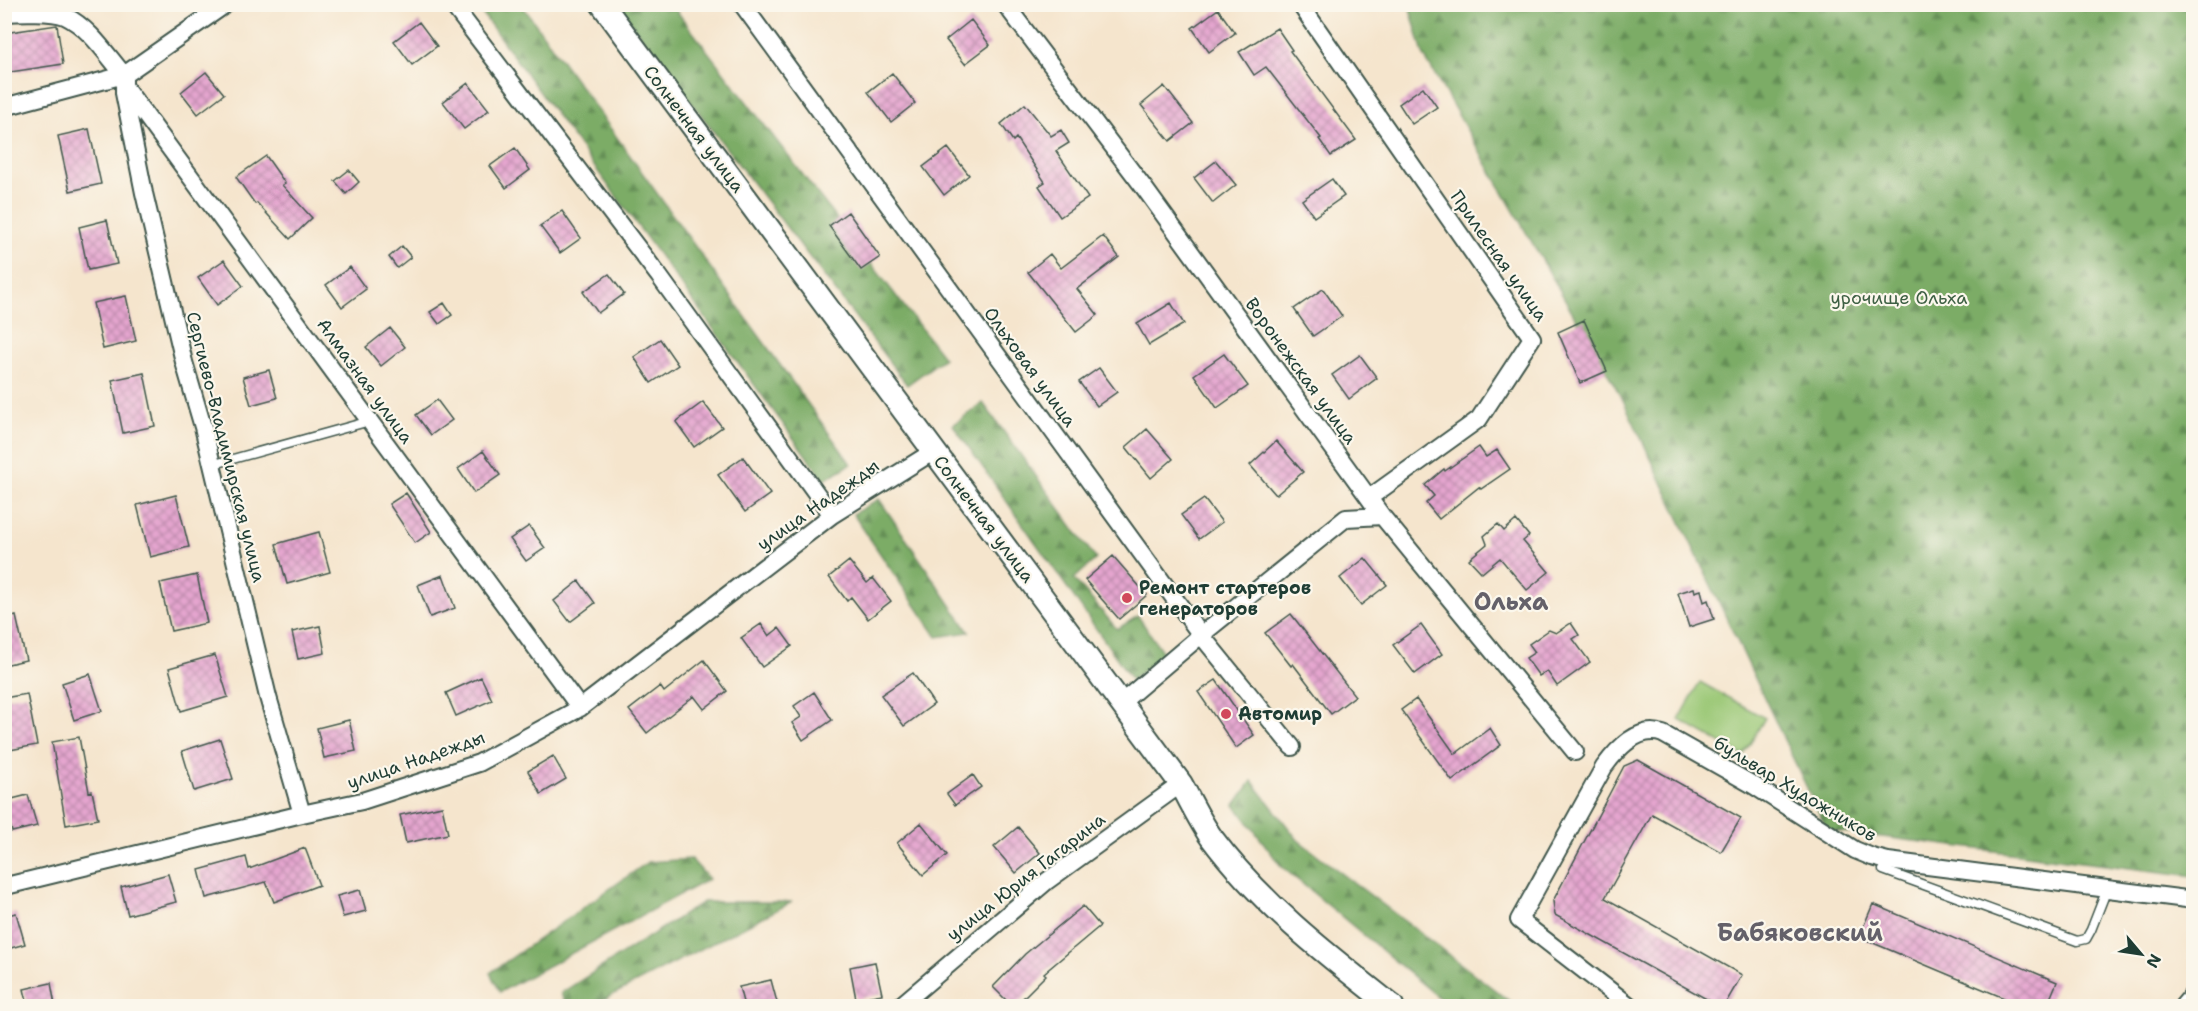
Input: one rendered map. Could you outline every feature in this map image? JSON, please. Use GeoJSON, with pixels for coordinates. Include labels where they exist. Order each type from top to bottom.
{"type":"FeatureCollection","features":[{"type":"Feature","properties":{"kind":"street"},"geometry":{"type":"LineString","coordinates":[[4,106],[124,81],[226,4]]}},
{"type":"Feature","properties":{"kind":"street"},"geometry":{"type":"LineString","coordinates":[[452,4],[659,276],[832,515]]}},
{"type":"Feature","properties":{"kind":"street","name":"Солнечная улица"},"geometry":{"type":"LineString","coordinates":[[602,4],[1182,784],[1210,834],[1248,883],[1300,931],[1392,1006]]}},
{"type":"Feature","properties":{"kind":"street","name":"Ольховая улица"},"geometry":{"type":"LineString","coordinates":[[742,4],[1201,635],[1292,747]]}},
{"type":"Feature","properties":{"kind":"street","name":"Воронежская улица"},"geometry":{"type":"LineString","coordinates":[[1005,4],[1145,189],[1382,516],[1575,752]]}},
{"type":"Feature","properties":{"kind":"street","name":"Прилесная улица"},"geometry":{"type":"LineString","coordinates":[[1300,4],[1532,338],[1479,419],[1369,498]]}},
{"type":"Feature","properties":{"kind":"street","name":"Алмазная улица"},"geometry":{"type":"LineString","coordinates":[[4,13],[63,15],[89,32],[370,422],[580,708]]}},
{"type":"Feature","properties":{"kind":"street","name":"Сергиево-Владимирская улица"},"geometry":{"type":"LineString","coordinates":[[124,81],[124,93],[144,193],[210,465],[268,697],[302,814]]}},
{"type":"Feature","properties":{"kind":"street","name":"улица Надежды"},"geometry":{"type":"LineString","coordinates":[[4,884],[10,885],[362,801],[479,763],[580,708],[832,515],[934,451]]}},
{"type":"Feature","properties":{"kind":"street"},"geometry":{"type":"LineString","coordinates":[[1121,703],[1346,518],[1382,516]]}},
{"type":"Feature","properties":{"kind":"street","name":"бульвар Художников"},"geometry":{"type":"LineString","coordinates":[[1630,1006],[1519,920],[1613,754],[1645,732],[1654,731],[1753,785],[1856,850],[1872,857],[1888,861],[2193,900]]}},
{"type":"Feature","properties":{"kind":"street","name":"улица Юрия Гагарина"},"geometry":{"type":"LineString","coordinates":[[900,1006],[1047,881],[1182,784]]}},
{"type":"Feature","properties":{"kind":"street"},"geometry":{"type":"LineString","coordinates":[[2183,1006],[2193,993]]}},
{"type":"Feature","properties":{"kind":"lane"},"geometry":{"type":"LineString","coordinates":[[210,465],[370,422]]}},
{"type":"Feature","properties":{"kind":"lane"},"geometry":{"type":"LineString","coordinates":[[1883,870],[2077,941],[2086,939],[2107,889]]}},
{"type":"Feature","properties":{"kind":"green space"},"geometry":{"type":"Polygon","coordinates":[[[476,5],[522,5],[851,464],[824,480],[476,5]]]}},
{"type":"Feature","properties":{"kind":"green space"},"geometry":{"type":"Polygon","coordinates":[[[617,5],[672,5],[944,358],[907,385],[617,5]]]}},
{"type":"Feature","properties":{"kind":"green space","name":"урочище Ольха"},"geometry":{"type":"Polygon","coordinates":[[[1409,5],[2193,5],[2193,876],[1827,830],[1622,398],[1423,54],[1409,5]]]}},
{"type":"Feature","properties":{"kind":"green space"},"geometry":{"type":"Polygon","coordinates":[[[983,403],[1096,559],[1074,579],[1117,629],[1138,616],[1164,654],[1132,680],[953,425],[983,403]]]}},
{"type":"Feature","properties":{"kind":"green space"},"geometry":{"type":"Polygon","coordinates":[[[879,499],[969,632],[937,637],[853,514],[879,499]]]}},
{"type":"Feature","properties":{"kind":"green space"},"geometry":{"type":"Polygon","coordinates":[[[1700,682],[1765,718],[1743,756],[1679,720],[1700,682]]]}},
{"type":"Feature","properties":{"kind":"green space"},"geometry":{"type":"Polygon","coordinates":[[[1252,781],[1298,840],[1516,1006],[1449,1006],[1281,866],[1235,805],[1252,781]]]}},
{"type":"Feature","properties":{"kind":"green space"},"geometry":{"type":"Polygon","coordinates":[[[691,859],[709,879],[500,992],[490,973],[648,862],[691,859]]]}},
{"type":"Feature","properties":{"kind":"green space"},"geometry":{"type":"Polygon","coordinates":[[[703,902],[792,902],[591,1006],[566,1006],[561,993],[703,902]]]}},
{"type":"Feature","properties":{"kind":"building"},"geometry":{"type":"Polygon","coordinates":[[[1218,9],[1235,33],[1209,52],[1192,28],[1218,9]]]}},
{"type":"Feature","properties":{"kind":"building"},"geometry":{"type":"Polygon","coordinates":[[[971,20],[990,45],[965,64],[946,40],[971,20]]]}},
{"type":"Feature","properties":{"kind":"building"},"geometry":{"type":"Polygon","coordinates":[[[419,22],[437,46],[412,65],[394,41],[419,22]]]}},
{"type":"Feature","properties":{"kind":"building"},"geometry":{"type":"Polygon","coordinates":[[[57,25],[63,64],[4,73],[4,33],[57,25]]]}},
{"type":"Feature","properties":{"kind":"building"},"geometry":{"type":"Polygon","coordinates":[[[1277,28],[1292,50],[1290,51],[1356,140],[1331,156],[1319,139],[1321,138],[1266,67],[1254,75],[1239,52],[1277,28]]]}},
{"type":"Feature","properties":{"kind":"building"},"geometry":{"type":"Polygon","coordinates":[[[206,72],[224,94],[198,114],[181,92],[206,72]]]}},
{"type":"Feature","properties":{"kind":"building"},"geometry":{"type":"Polygon","coordinates":[[[892,73],[915,103],[891,122],[868,92],[892,73]]]}},
{"type":"Feature","properties":{"kind":"building"},"geometry":{"type":"Polygon","coordinates":[[[468,83],[489,110],[464,129],[443,102],[468,83]]]}},
{"type":"Feature","properties":{"kind":"building"},"geometry":{"type":"Polygon","coordinates":[[[1164,86],[1193,123],[1170,141],[1141,105],[1164,86]]]}},
{"type":"Feature","properties":{"kind":"building"},"geometry":{"type":"Polygon","coordinates":[[[1423,87],[1437,107],[1412,124],[1399,104],[1423,87]]]}},
{"type":"Feature","properties":{"kind":"building"},"geometry":{"type":"Polygon","coordinates":[[[1025,104],[1051,136],[1061,130],[1069,143],[1056,151],[1088,198],[1060,217],[1039,186],[1045,182],[1016,138],[1013,141],[1001,124],[1025,104]]]}},
{"type":"Feature","properties":{"kind":"building"},"geometry":{"type":"Polygon","coordinates":[[[89,129],[101,184],[70,191],[58,136],[89,129]]]}},
{"type":"Feature","properties":{"kind":"building"},"geometry":{"type":"Polygon","coordinates":[[[515,148],[530,170],[506,188],[490,166],[515,148]]]}},
{"type":"Feature","properties":{"kind":"building"},"geometry":{"type":"Polygon","coordinates":[[[948,148],[969,175],[944,195],[923,167],[948,148]]]}},
{"type":"Feature","properties":{"kind":"building"},"geometry":{"type":"Polygon","coordinates":[[[266,156],[285,183],[282,185],[312,218],[290,239],[257,203],[255,204],[236,177],[266,156]]]}},
{"type":"Feature","properties":{"kind":"building"},"geometry":{"type":"Polygon","coordinates":[[[1216,161],[1236,185],[1213,203],[1194,178],[1216,161]]]}},
{"type":"Feature","properties":{"kind":"building"},"geometry":{"type":"Polygon","coordinates":[[[349,170],[359,182],[346,194],[335,181],[349,170]]]}},
{"type":"Feature","properties":{"kind":"building"},"geometry":{"type":"Polygon","coordinates":[[[1332,179],[1344,196],[1314,217],[1302,200],[1332,179]]]}},
{"type":"Feature","properties":{"kind":"building"},"geometry":{"type":"Polygon","coordinates":[[[562,211],[581,238],[560,253],[540,226],[562,211]]]}},
{"type":"Feature","properties":{"kind":"building"},"geometry":{"type":"Polygon","coordinates":[[[848,212],[880,257],[861,270],[829,226],[848,212]]]}},
{"type":"Feature","properties":{"kind":"building"},"geometry":{"type":"Polygon","coordinates":[[[107,220],[117,264],[88,270],[79,227],[107,220]]]}},
{"type":"Feature","properties":{"kind":"building"},"geometry":{"type":"Polygon","coordinates":[[[1103,236],[1119,257],[1077,289],[1098,315],[1076,332],[1028,272],[1050,254],[1061,268],[1103,236]]]}},
{"type":"Feature","properties":{"kind":"building"},"geometry":{"type":"Polygon","coordinates":[[[402,246],[411,257],[397,268],[389,257],[402,246]]]}},
{"type":"Feature","properties":{"kind":"building"},"geometry":{"type":"Polygon","coordinates":[[[224,260],[243,286],[217,305],[198,278],[224,260]]]}},
{"type":"Feature","properties":{"kind":"building"},"geometry":{"type":"Polygon","coordinates":[[[350,267],[366,289],[342,307],[326,285],[350,267]]]}},
{"type":"Feature","properties":{"kind":"building"},"geometry":{"type":"Polygon","coordinates":[[[609,274],[624,294],[598,313],[583,292],[609,274]]]}},
{"type":"Feature","properties":{"kind":"building"},"geometry":{"type":"Polygon","coordinates":[[[1323,289],[1342,316],[1313,336],[1294,309],[1323,289]]]}},
{"type":"Feature","properties":{"kind":"building"},"geometry":{"type":"Polygon","coordinates":[[[126,296],[136,341],[103,349],[93,303],[126,296]]]}},
{"type":"Feature","properties":{"kind":"building"},"geometry":{"type":"Polygon","coordinates":[[[444,303],[452,315],[439,324],[430,312],[444,303]]]}},
{"type":"Feature","properties":{"kind":"building"},"geometry":{"type":"Polygon","coordinates":[[[1171,303],[1184,324],[1149,345],[1137,324],[1171,303]]]}},
{"type":"Feature","properties":{"kind":"building"},"geometry":{"type":"Polygon","coordinates":[[[1584,320],[1607,371],[1580,383],[1558,332],[1584,320]]]}},
{"type":"Feature","properties":{"kind":"building"},"geometry":{"type":"Polygon","coordinates":[[[390,328],[405,347],[381,366],[366,347],[390,328]]]}},
{"type":"Feature","properties":{"kind":"building"},"geometry":{"type":"Polygon","coordinates":[[[660,339],[678,365],[651,383],[634,357],[660,339]]]}},
{"type":"Feature","properties":{"kind":"building"},"geometry":{"type":"Polygon","coordinates":[[[1224,354],[1248,386],[1217,408],[1194,375],[1224,354]]]}},
{"type":"Feature","properties":{"kind":"building"},"geometry":{"type":"Polygon","coordinates":[[[1360,355],[1377,378],[1349,399],[1332,375],[1360,355]]]}},
{"type":"Feature","properties":{"kind":"building"},"geometry":{"type":"Polygon","coordinates":[[[1099,368],[1117,392],[1097,406],[1079,382],[1099,368]]]}},
{"type":"Feature","properties":{"kind":"building"},"geometry":{"type":"Polygon","coordinates":[[[269,370],[277,398],[251,405],[243,377],[269,370]]]}},
{"type":"Feature","properties":{"kind":"building"},"geometry":{"type":"Polygon","coordinates":[[[144,373],[155,426],[123,433],[112,380],[144,373]]]}},
{"type":"Feature","properties":{"kind":"building"},"geometry":{"type":"Polygon","coordinates":[[[437,400],[452,420],[431,435],[416,415],[437,400]]]}},
{"type":"Feature","properties":{"kind":"building"},"geometry":{"type":"Polygon","coordinates":[[[703,402],[722,427],[694,447],[676,422],[703,402]]]}},
{"type":"Feature","properties":{"kind":"building"},"geometry":{"type":"Polygon","coordinates":[[[1147,429],[1173,459],[1151,478],[1126,447],[1147,429]]]}},
{"type":"Feature","properties":{"kind":"building"},"geometry":{"type":"Polygon","coordinates":[[[1276,441],[1303,472],[1276,495],[1250,465],[1276,441]]]}},
{"type":"Feature","properties":{"kind":"building"},"geometry":{"type":"Polygon","coordinates":[[[1479,447],[1486,457],[1497,450],[1510,469],[1481,489],[1479,487],[1439,519],[1426,503],[1434,496],[1425,485],[1444,469],[1445,471],[1479,447]]]}},
{"type":"Feature","properties":{"kind":"building"},"geometry":{"type":"Polygon","coordinates":[[[483,451],[500,475],[474,493],[458,469],[483,451]]]}},
{"type":"Feature","properties":{"kind":"building"},"geometry":{"type":"Polygon","coordinates":[[[743,457],[770,494],[745,512],[718,475],[743,457]]]}},
{"type":"Feature","properties":{"kind":"building"},"geometry":{"type":"Polygon","coordinates":[[[406,493],[431,532],[415,543],[389,504],[406,493]]]}},
{"type":"Feature","properties":{"kind":"building"},"geometry":{"type":"Polygon","coordinates":[[[176,495],[189,547],[150,557],[137,505],[176,495]]]}},
{"type":"Feature","properties":{"kind":"building"},"geometry":{"type":"Polygon","coordinates":[[[1204,499],[1222,522],[1199,539],[1181,515],[1204,499]]]}},
{"type":"Feature","properties":{"kind":"building"},"geometry":{"type":"Polygon","coordinates":[[[1516,520],[1529,536],[1523,541],[1549,572],[1527,590],[1500,558],[1482,573],[1469,559],[1487,544],[1484,536],[1498,524],[1504,531],[1516,520]]]}},
{"type":"Feature","properties":{"kind":"building"},"geometry":{"type":"Polygon","coordinates":[[[529,526],[545,548],[526,561],[510,539],[529,526]]]}},
{"type":"Feature","properties":{"kind":"building"},"geometry":{"type":"Polygon","coordinates":[[[319,532],[330,572],[287,584],[276,544],[319,532]]]}},
{"type":"Feature","properties":{"kind":"building"},"geometry":{"type":"Polygon","coordinates":[[[1113,556],[1147,595],[1119,619],[1085,580],[1113,556]]]}},
{"type":"Feature","properties":{"kind":"building"},"geometry":{"type":"Polygon","coordinates":[[[1365,558],[1387,585],[1361,605],[1340,578],[1365,558]]]}},
{"type":"Feature","properties":{"kind":"building"},"geometry":{"type":"Polygon","coordinates":[[[849,561],[867,583],[873,578],[891,601],[868,619],[851,597],[847,601],[829,577],[849,561]]]}},
{"type":"Feature","properties":{"kind":"building"},"geometry":{"type":"Polygon","coordinates":[[[197,575],[207,623],[171,631],[160,583],[197,575]]]}},
{"type":"Feature","properties":{"kind":"building"},"geometry":{"type":"Polygon","coordinates":[[[443,575],[455,608],[430,617],[418,585],[443,575]]]}},
{"type":"Feature","properties":{"kind":"building"},"geometry":{"type":"Polygon","coordinates":[[[579,581],[595,603],[570,622],[554,601],[579,581]]]}},
{"type":"Feature","properties":{"kind":"building"},"geometry":{"type":"Polygon","coordinates":[[[1694,588],[1695,592],[1701,590],[1704,602],[1708,600],[1714,619],[1689,627],[1678,593],[1694,588]]]}},
{"type":"Feature","properties":{"kind":"building"},"geometry":{"type":"Polygon","coordinates":[[[1291,614],[1355,696],[1331,714],[1293,664],[1291,666],[1265,633],[1291,614]]]}},
{"type":"Feature","properties":{"kind":"building"},"geometry":{"type":"Polygon","coordinates":[[[16,616],[26,660],[4,665],[4,619],[16,616]]]}},
{"type":"Feature","properties":{"kind":"building"},"geometry":{"type":"Polygon","coordinates":[[[1571,623],[1579,635],[1573,639],[1590,662],[1557,686],[1547,671],[1539,676],[1526,658],[1535,652],[1529,644],[1549,630],[1556,633],[1571,623]]]}},
{"type":"Feature","properties":{"kind":"building"},"geometry":{"type":"Polygon","coordinates":[[[761,624],[769,636],[779,628],[792,646],[762,667],[741,638],[761,624]]]}},
{"type":"Feature","properties":{"kind":"building"},"geometry":{"type":"Polygon","coordinates":[[[1421,625],[1442,654],[1415,674],[1393,645],[1421,625]]]}},
{"type":"Feature","properties":{"kind":"building"},"geometry":{"type":"Polygon","coordinates":[[[320,626],[325,653],[298,659],[292,632],[320,626]]]}},
{"type":"Feature","properties":{"kind":"building"},"geometry":{"type":"Polygon","coordinates":[[[215,655],[228,697],[181,711],[169,668],[215,655]]]}},
{"type":"Feature","properties":{"kind":"building"},"geometry":{"type":"Polygon","coordinates":[[[704,660],[727,691],[704,709],[694,696],[647,733],[629,710],[660,686],[664,692],[704,660]]]}},
{"type":"Feature","properties":{"kind":"building"},"geometry":{"type":"Polygon","coordinates":[[[913,673],[934,704],[904,726],[881,695],[913,673]]]}},
{"type":"Feature","properties":{"kind":"building"},"geometry":{"type":"Polygon","coordinates":[[[90,674],[102,711],[74,720],[62,683],[90,674]]]}},
{"type":"Feature","properties":{"kind":"building"},"geometry":{"type":"Polygon","coordinates":[[[481,677],[492,700],[456,716],[446,693],[481,677]]]}},
{"type":"Feature","properties":{"kind":"building","name":"Автомир"},"geometry":{"type":"Polygon","coordinates":[[[1216,680],[1254,735],[1236,748],[1198,692],[1216,680]]]}},
{"type":"Feature","properties":{"kind":"building"},"geometry":{"type":"Polygon","coordinates":[[[814,692],[832,720],[803,740],[792,723],[801,717],[794,706],[814,692]]]}},
{"type":"Feature","properties":{"kind":"building"},"geometry":{"type":"Polygon","coordinates":[[[27,694],[37,745],[4,751],[4,698],[27,694]]]}},
{"type":"Feature","properties":{"kind":"building"},"geometry":{"type":"Polygon","coordinates":[[[1416,699],[1455,754],[1490,728],[1501,745],[1452,781],[1401,710],[1416,699]]]}},
{"type":"Feature","properties":{"kind":"building"},"geometry":{"type":"Polygon","coordinates":[[[349,720],[356,751],[324,758],[317,728],[349,720]]]}},
{"type":"Feature","properties":{"kind":"building"},"geometry":{"type":"Polygon","coordinates":[[[79,737],[89,792],[92,791],[98,819],[66,825],[52,742],[79,737]]]}},
{"type":"Feature","properties":{"kind":"building"},"geometry":{"type":"Polygon","coordinates":[[[220,739],[233,779],[194,791],[182,751],[220,739]]]}},
{"type":"Feature","properties":{"kind":"building"},"geometry":{"type":"Polygon","coordinates":[[[553,756],[566,779],[541,794],[528,771],[553,756]]]}},
{"type":"Feature","properties":{"kind":"building"},"geometry":{"type":"Polygon","coordinates":[[[1638,760],[1741,818],[1721,852],[1652,814],[1605,898],[1742,975],[1724,1006],[1719,1006],[1555,915],[1553,901],[1624,766],[1638,760]]]}},
{"type":"Feature","properties":{"kind":"building"},"geometry":{"type":"Polygon","coordinates":[[[973,775],[981,787],[955,805],[947,794],[973,775]]]}},
{"type":"Feature","properties":{"kind":"building"},"geometry":{"type":"Polygon","coordinates":[[[28,795],[37,826],[12,832],[4,801],[28,795]]]}},
{"type":"Feature","properties":{"kind":"building"},"geometry":{"type":"Polygon","coordinates":[[[442,806],[448,834],[406,843],[400,815],[442,806]]]}},
{"type":"Feature","properties":{"kind":"building"},"geometry":{"type":"Polygon","coordinates":[[[921,823],[947,855],[923,875],[897,843],[921,823]]]}},
{"type":"Feature","properties":{"kind":"building"},"geometry":{"type":"Polygon","coordinates":[[[1018,827],[1040,853],[1016,873],[994,847],[1018,827]]]}},
{"type":"Feature","properties":{"kind":"building"},"geometry":{"type":"Polygon","coordinates":[[[305,848],[319,885],[274,902],[266,882],[206,898],[199,870],[246,857],[249,869],[305,848]]]}},
{"type":"Feature","properties":{"kind":"building"},"geometry":{"type":"Polygon","coordinates":[[[168,874],[176,902],[128,915],[121,887],[168,874]]]}},
{"type":"Feature","properties":{"kind":"building"},"geometry":{"type":"Polygon","coordinates":[[[360,890],[366,911],[343,917],[337,896],[360,890]]]}},
{"type":"Feature","properties":{"kind":"building"},"geometry":{"type":"Polygon","coordinates":[[[1873,904],[2057,982],[2047,1006],[2023,1006],[1859,937],[1873,904]]]}},
{"type":"Feature","properties":{"kind":"building"},"geometry":{"type":"Polygon","coordinates":[[[1083,906],[1100,926],[1044,973],[1046,975],[1015,1006],[1012,1006],[993,987],[1025,954],[1083,906]]]}},
{"type":"Feature","properties":{"kind":"building"},"geometry":{"type":"Polygon","coordinates":[[[16,913],[25,944],[4,950],[4,916],[16,913]]]}},
{"type":"Feature","properties":{"kind":"building"},"geometry":{"type":"Polygon","coordinates":[[[875,962],[882,994],[856,999],[850,967],[875,962]]]}},
{"type":"Feature","properties":{"kind":"building"},"geometry":{"type":"Polygon","coordinates":[[[771,980],[778,1006],[744,1006],[739,987],[771,980]]]}},
{"type":"Feature","properties":{"kind":"building"},"geometry":{"type":"Polygon","coordinates":[[[51,983],[55,1005],[28,1006],[24,989],[51,983]]]}},
{"type":"Feature","properties":{"kind":"place","name":"Ремонт стартеров генераторов"},"geometry":{"type":"Point","coordinates":[1127,598]}},
{"type":"Feature","properties":{"kind":"place","name":"Автомир"},"geometry":{"type":"Point","coordinates":[1226,714]}},
{"type":"Feature","properties":{"kind":"district","name":"Ольха"},"geometry":{"type":"Point","coordinates":[1511,602]}},
{"type":"Feature","properties":{"kind":"district","name":"Бабяковский"},"geometry":{"type":"Point","coordinates":[1800,933]}}]}
